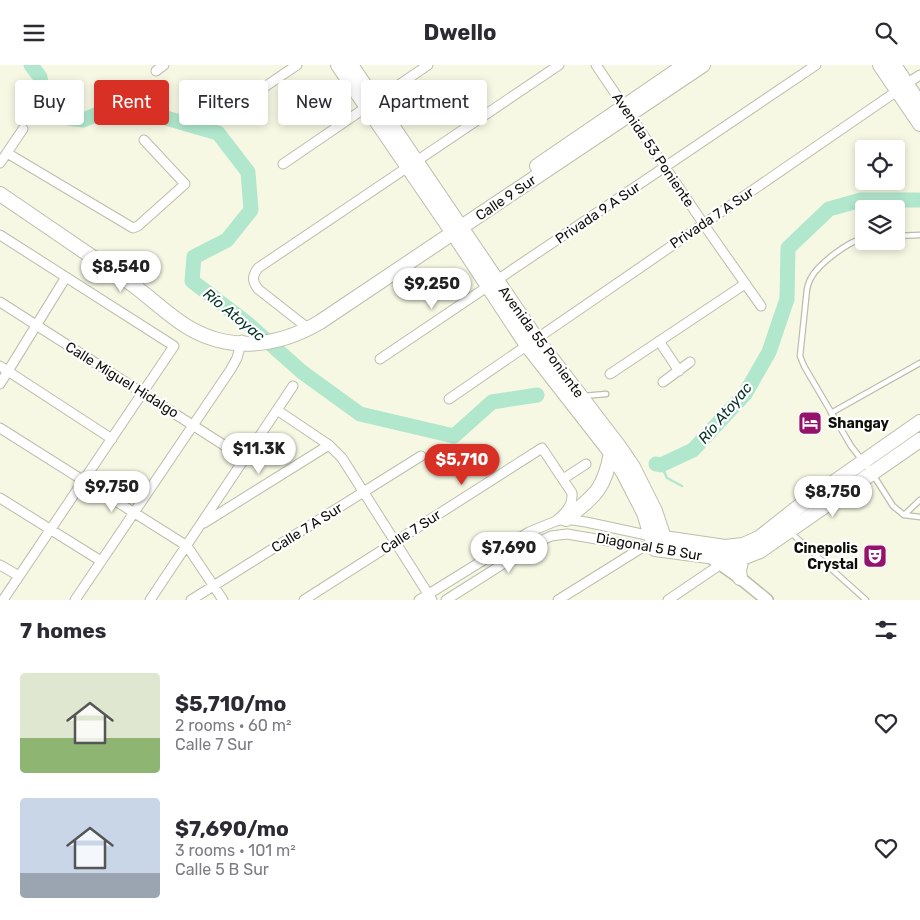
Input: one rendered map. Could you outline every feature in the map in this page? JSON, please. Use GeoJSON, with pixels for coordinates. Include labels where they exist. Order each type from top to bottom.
{"type":"FeatureCollection","features":[{"type":"Feature","properties":{"kind":"main road","name":"Avenida 55 Poniente"},"geometry":{"type":"LineString","coordinates":[[338,65],[361,91]]}},
{"type":"Feature","properties":{"kind":"main road","name":"Avenida 55 Poniente"},"geometry":{"type":"LineString","coordinates":[[351,65],[361,84]]}},
{"type":"Feature","properties":{"kind":"main road","name":"Calle 9 Sur"},"geometry":{"type":"LineString","coordinates":[[627,111],[685,65]]}},
{"type":"Feature","properties":{"kind":"main road","name":"Calle 9 Sur"},"geometry":{"type":"LineString","coordinates":[[248,341],[284,335],[307,327],[627,111],[703,65]]}},
{"type":"Feature","properties":{"kind":"main road"},"geometry":{"type":"LineString","coordinates":[[880,65],[920,104]]}},
{"type":"Feature","properties":{"kind":"main road"},"geometry":{"type":"LineString","coordinates":[[894,65],[902,87],[920,124]]}},
{"type":"Feature","properties":{"kind":"main road","name":"Avenida 55 Poniente"},"geometry":{"type":"LineString","coordinates":[[386,125],[531,341],[611,453],[634,491],[656,544]]}},
{"type":"Feature","properties":{"kind":"main road"},"geometry":{"type":"LineString","coordinates":[[0,187],[133,276],[190,320],[214,332],[248,341]]}},
{"type":"Feature","properties":{"kind":"main road"},"geometry":{"type":"LineString","coordinates":[[0,194],[129,281],[186,326],[212,339],[248,341]]}},
{"type":"Feature","properties":{"kind":"main road","name":"Avenida 55 Poniente"},"geometry":{"type":"LineString","coordinates":[[531,341],[579,396],[633,467],[655,511],[656,544]]}},
{"type":"Feature","properties":{"kind":"main road"},"geometry":{"type":"LineString","coordinates":[[726,557],[760,551],[789,531],[802,514],[864,461],[920,422]]}},
{"type":"Feature","properties":{"kind":"main road"},"geometry":{"type":"LineString","coordinates":[[726,557],[743,545],[802,514],[872,473],[920,440]]}},
{"type":"Feature","properties":{"kind":"main road"},"geometry":{"type":"LineString","coordinates":[[561,520],[592,497],[600,487],[608,470],[611,453]]}},
{"type":"Feature","properties":{"kind":"main road","name":"Diagonal 5 B Sur"},"geometry":{"type":"LineString","coordinates":[[656,544],[691,543],[726,557]]}},
{"type":"Feature","properties":{"kind":"main road","name":"Diagonal 5 B Sur"},"geometry":{"type":"LineString","coordinates":[[656,544],[726,557]]}},
{"type":"Feature","properties":{"kind":"main road"},"geometry":{"type":"LineString","coordinates":[[726,557],[739,570],[740,578]]}},
{"type":"Feature","properties":{"kind":"street"},"geometry":{"type":"LineString","coordinates":[[156,71],[164,65]]}},
{"type":"Feature","properties":{"kind":"street"},"geometry":{"type":"LineString","coordinates":[[268,85],[297,65]]}},
{"type":"Feature","properties":{"kind":"street"},"geometry":{"type":"LineString","coordinates":[[406,80],[428,65]]}},
{"type":"Feature","properties":{"kind":"street"},"geometry":{"type":"LineString","coordinates":[[307,327],[253,283],[253,275],[258,268],[559,65]]}},
{"type":"Feature","properties":{"kind":"street","name":"Avenida 53 Poniente"},"geometry":{"type":"LineString","coordinates":[[596,65],[703,224],[761,306]]}},
{"type":"Feature","properties":{"kind":"street","name":"Privada 9 A Sur"},"geometry":{"type":"LineString","coordinates":[[380,359],[816,65]]}},
{"type":"Feature","properties":{"kind":"street","name":"Privada 7 A Sur"},"geometry":{"type":"LineString","coordinates":[[449,399],[920,75]]}},
{"type":"Feature","properties":{"kind":"street"},"geometry":{"type":"LineString","coordinates":[[283,164],[361,110]]}},
{"type":"Feature","properties":{"kind":"street"},"geometry":{"type":"LineString","coordinates":[[0,163],[23,129]]}},
{"type":"Feature","properties":{"kind":"street"},"geometry":{"type":"LineString","coordinates":[[7,153],[133,229],[185,184],[144,140]]}},
{"type":"Feature","properties":{"kind":"street"},"geometry":{"type":"LineString","coordinates":[[0,235],[174,346],[144,393],[82,480],[2,600]]}},
{"type":"Feature","properties":{"kind":"street"},"geometry":{"type":"LineString","coordinates":[[0,384],[4,369],[37,325],[66,277]]}},
{"type":"Feature","properties":{"kind":"street"},"geometry":{"type":"LineString","coordinates":[[610,374],[745,284]]}},
{"type":"Feature","properties":{"kind":"street","name":"Calle Miguel Hidalgo"},"geometry":{"type":"LineString","coordinates":[[0,302],[244,458]]}},
{"type":"Feature","properties":{"kind":"street"},"geometry":{"type":"LineString","coordinates":[[75,600],[232,369],[248,341]]}},
{"type":"Feature","properties":{"kind":"street"},"geometry":{"type":"LineString","coordinates":[[659,341],[678,371]]}},
{"type":"Feature","properties":{"kind":"street"},"geometry":{"type":"LineString","coordinates":[[663,382],[690,362]]}},
{"type":"Feature","properties":{"kind":"street"},"geometry":{"type":"LineString","coordinates":[[4,369],[112,439]]}},
{"type":"Feature","properties":{"kind":"street"},"geometry":{"type":"LineString","coordinates":[[150,600],[293,386]]}},
{"type":"Feature","properties":{"kind":"street"},"geometry":{"type":"LineString","coordinates":[[277,410],[329,445],[342,458],[394,543],[430,597]]}},
{"type":"Feature","properties":{"kind":"street"},"geometry":{"type":"LineString","coordinates":[[0,428],[187,546],[223,600]]}},
{"type":"Feature","properties":{"kind":"street"},"geometry":{"type":"LineString","coordinates":[[201,525],[329,445]]}},
{"type":"Feature","properties":{"kind":"street","name":"Calle 7 Sur"},"geometry":{"type":"LineString","coordinates":[[304,600],[542,448],[563,479]]}},
{"type":"Feature","properties":{"kind":"street","name":"Calle 7 A Sur"},"geometry":{"type":"LineString","coordinates":[[191,600],[421,456]]}},
{"type":"Feature","properties":{"kind":"street"},"geometry":{"type":"LineString","coordinates":[[419,600],[430,597],[529,532],[561,520],[572,499],[572,493],[563,479],[586,464]]}},
{"type":"Feature","properties":{"kind":"street"},"geometry":{"type":"LineString","coordinates":[[0,498],[101,561]]}},
{"type":"Feature","properties":{"kind":"street","name":"Diagonal 5 B Sur"},"geometry":{"type":"LineString","coordinates":[[561,520],[656,544]]}},
{"type":"Feature","properties":{"kind":"street","name":"Diagonal 5 B Sur"},"geometry":{"type":"LineString","coordinates":[[446,600],[536,543],[551,536],[567,534],[656,544]]}},
{"type":"Feature","properties":{"kind":"street"},"geometry":{"type":"LineString","coordinates":[[558,600],[656,544]]}},
{"type":"Feature","properties":{"kind":"street"},"geometry":{"type":"LineString","coordinates":[[668,600],[726,557]]}},
{"type":"Feature","properties":{"kind":"street"},"geometry":{"type":"LineString","coordinates":[[0,565],[19,576]]}},
{"type":"Feature","properties":{"kind":"street"},"geometry":{"type":"LineString","coordinates":[[740,578],[767,600]]}},
{"type":"Feature","properties":{"kind":"lane"},"geometry":{"type":"LineString","coordinates":[[905,236],[920,235]]}},
{"type":"Feature","properties":{"kind":"lane"},"geometry":{"type":"LineString","coordinates":[[855,241],[844,247],[816,270],[810,279],[807,289],[800,357],[851,446],[864,461],[893,506],[904,515],[919,515]]}},
{"type":"Feature","properties":{"kind":"lane"},"geometry":{"type":"LineString","coordinates":[[831,413],[920,363]]}},
{"type":"Feature","properties":{"kind":"lane"},"geometry":{"type":"LineString","coordinates":[[579,396],[606,394]]}},
{"type":"Feature","properties":{"kind":"lane"},"geometry":{"type":"LineString","coordinates":[[904,515],[920,500]]}},
{"type":"Feature","properties":{"kind":"lane"},"geometry":{"type":"LineString","coordinates":[[789,531],[866,600]]}},
{"type":"Feature","properties":{"kind":"waterway","name":"Río Atoyac"},"geometry":{"type":"LineString","coordinates":[[31,65],[40,77],[48,115],[83,120],[129,102],[159,116],[218,133],[248,172],[251,210],[227,240],[194,257],[192,281],[247,323],[302,372],[360,414],[454,436],[492,402],[537,395]]}},
{"type":"Feature","properties":{"kind":"waterway","name":"Río Atoyac"},"geometry":{"type":"LineString","coordinates":[[656,464],[661,465],[693,450],[745,394],[769,352],[787,299],[788,248],[829,209],[861,200],[918,200]]}},
{"type":"Feature","properties":{"kind":"waterway"},"geometry":{"type":"LineString","coordinates":[[661,465],[667,478],[682,486]]}},
{"type":"Feature","properties":{"kind":"place","name":"Shangay"},"geometry":{"type":"Point","coordinates":[810,423]}},
{"type":"Feature","properties":{"kind":"place","name":"Cinepolis Crystal"},"geometry":{"type":"Point","coordinates":[875,556]}}]}
